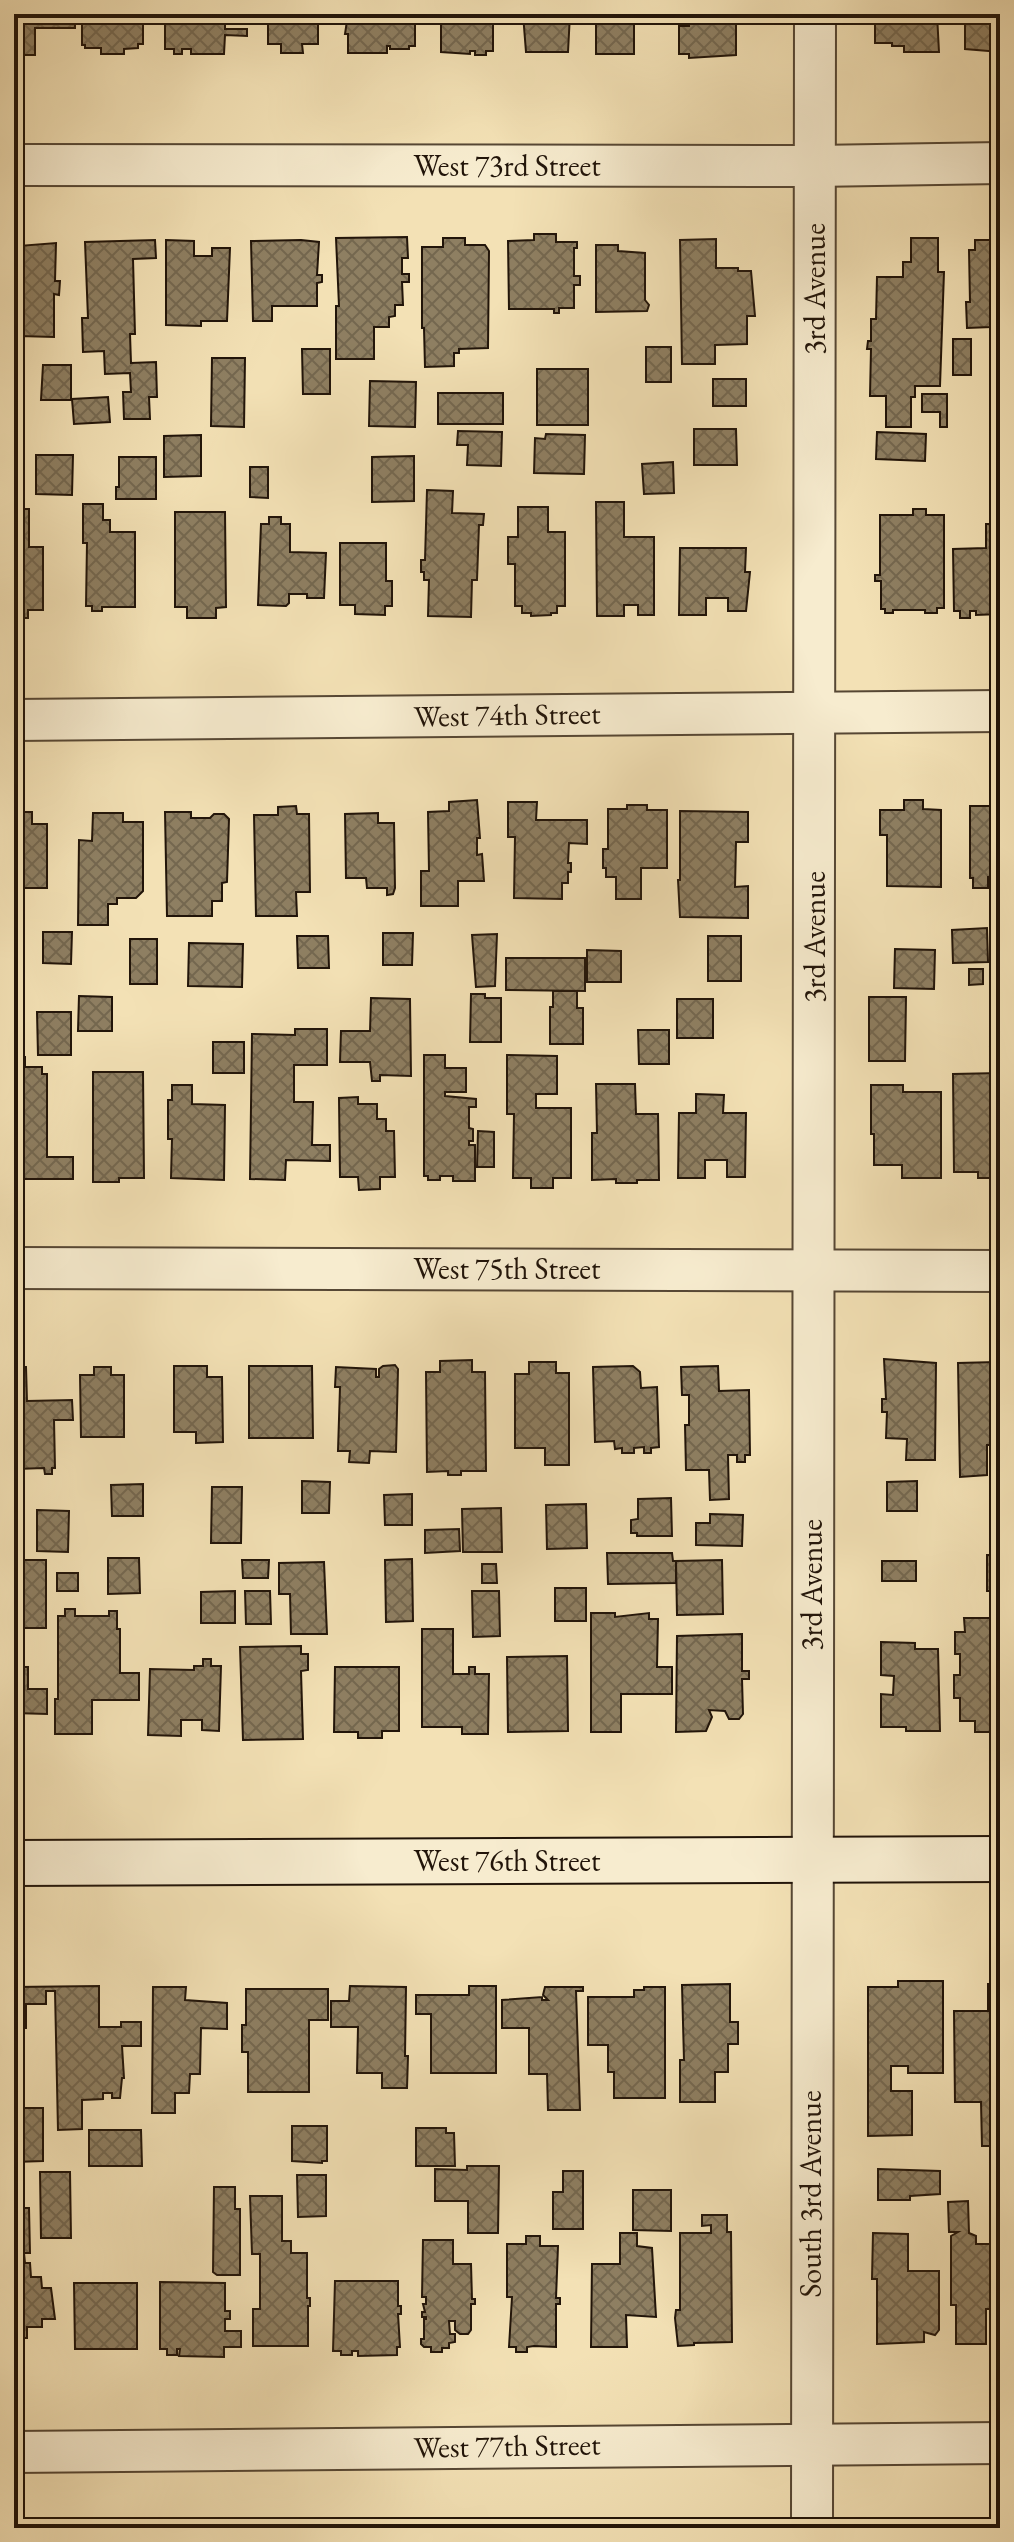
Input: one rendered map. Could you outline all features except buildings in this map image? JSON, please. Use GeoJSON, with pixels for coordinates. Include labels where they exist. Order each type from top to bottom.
{"type":"FeatureCollection","features":[{"type":"Feature","properties":{"kind":"street","name":"3rd Avenue"},"geometry":{"type":"LineString","coordinates":[[811,1860],[816,712],[815,14]]}},
{"type":"Feature","properties":{"kind":"street","name":"West 73rd Street"},"geometry":{"type":"LineString","coordinates":[[14,165],[815,166],[1000,163]]}},
{"type":"Feature","properties":{"kind":"street","name":"West 74th Street"},"geometry":{"type":"LineString","coordinates":[[14,720],[1000,711]]}},
{"type":"Feature","properties":{"kind":"street","name":"West 75th Street"},"geometry":{"type":"LineString","coordinates":[[14,1268],[1000,1271]]}},
{"type":"Feature","properties":{"kind":"street","name":"West 76th Street"},"geometry":{"type":"LineString","coordinates":[[14,1863],[1000,1859]]}},
{"type":"Feature","properties":{"kind":"street","name":"South 3rd Avenue"},"geometry":{"type":"LineString","coordinates":[[811,1860],[812,2528]]}},
{"type":"Feature","properties":{"kind":"street","name":"West 77th Street"},"geometry":{"type":"LineString","coordinates":[[14,2452],[1000,2443]]}}]}
